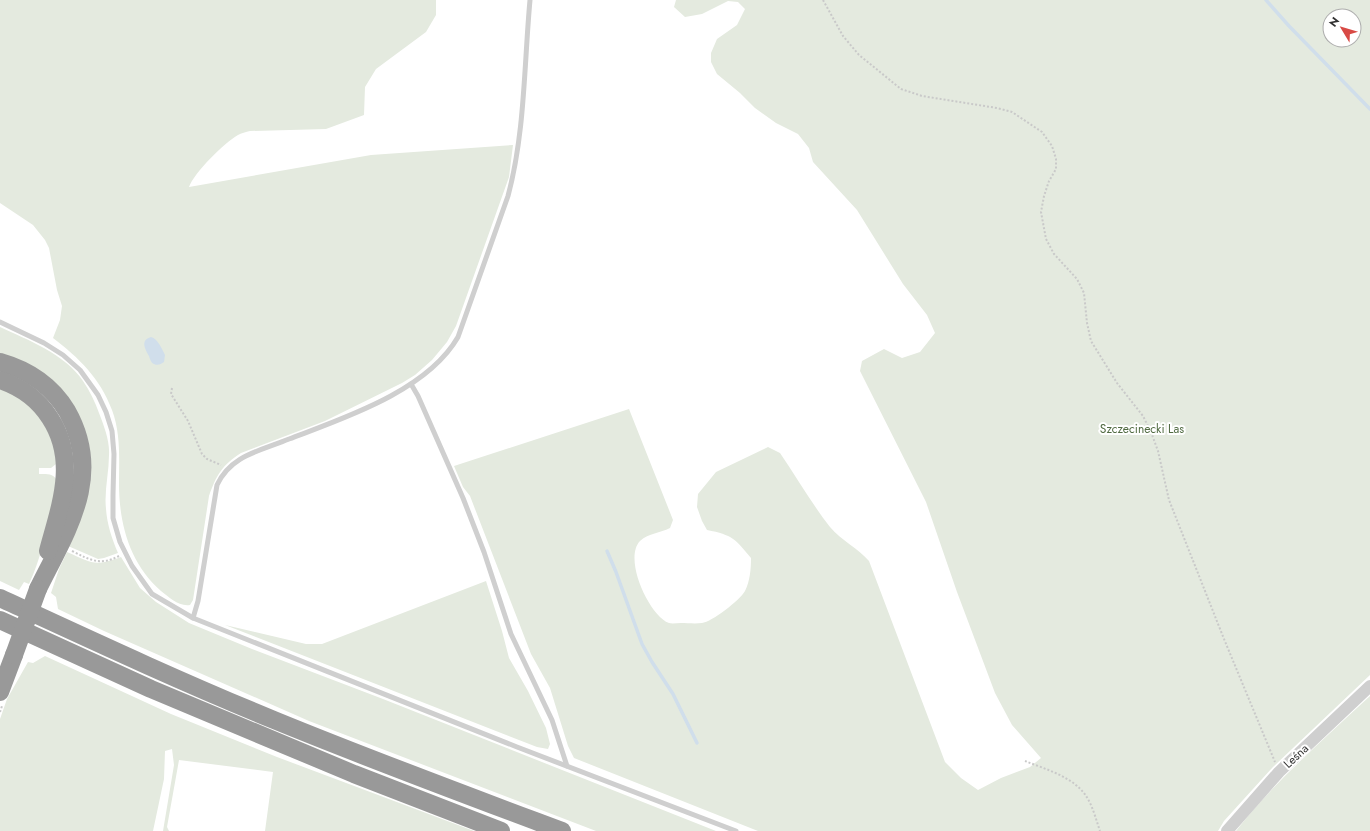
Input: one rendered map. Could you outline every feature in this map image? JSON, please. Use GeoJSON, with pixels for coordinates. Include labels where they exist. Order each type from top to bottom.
{"type":"FeatureCollection","features":[{"type":"Feature","properties":{"kind":"highway"},"geometry":{"type":"LineString","coordinates":[[0,362],[27,372],[54,394],[72,421],[79,439],[83,460],[83,478],[78,501],[66,533],[38,589]]}},
{"type":"Feature","properties":{"kind":"highway"},"geometry":{"type":"LineString","coordinates":[[0,380],[21,389],[35,399],[42,407],[57,429],[63,448],[66,466],[64,487],[38,589],[0,692]]}},
{"type":"Feature","properties":{"kind":"highway"},"geometry":{"type":"LineString","coordinates":[[0,598],[159,672],[273,720],[562,831]]}},
{"type":"Feature","properties":{"kind":"highway"},"geometry":{"type":"LineString","coordinates":[[0,620],[151,689],[354,774],[501,831]]}},
{"type":"Feature","properties":{"kind":"street","name":"Leśna"},"geometry":{"type":"LineString","coordinates":[[1227,831],[1279,772],[1370,686]]}},
{"type":"Feature","properties":{"kind":"lane"},"geometry":{"type":"LineString","coordinates":[[193,618],[198,601],[217,485],[221,476],[228,468],[241,458],[352,414],[411,384],[444,356],[458,337],[513,179],[524,83],[530,0]]}},
{"type":"Feature","properties":{"kind":"lane"},"geometry":{"type":"LineString","coordinates":[[0,322],[44,343],[63,355],[80,370],[98,395],[106,412],[112,431],[114,454],[112,495],[113,518],[120,542],[132,566],[152,594],[193,618],[566,766],[736,831]]}},
{"type":"Feature","properties":{"kind":"lane"},"geometry":{"type":"LineString","coordinates":[[411,384],[418,396],[463,498],[484,552],[511,634],[552,720],[566,766]]}},
{"type":"Feature","properties":{"kind":"path"},"geometry":{"type":"LineString","coordinates":[[823,0],[843,36],[860,55],[901,89],[922,96],[997,108],[1012,112],[1042,132],[1052,146],[1056,159],[1056,169],[1049,180],[1041,212],[1046,239],[1054,254],[1077,279],[1084,293],[1087,323],[1091,340],[1118,384],[1142,416],[1158,450],[1169,500],[1279,772]]}},
{"type":"Feature","properties":{"kind":"path"},"geometry":{"type":"LineString","coordinates":[[172,388],[171,394],[188,421],[202,454],[207,459],[228,468]]}},
{"type":"Feature","properties":{"kind":"path"},"geometry":{"type":"LineString","coordinates":[[66,549],[95,562],[111,560],[126,553]]}},
{"type":"Feature","properties":{"kind":"path"},"geometry":{"type":"LineString","coordinates":[[1025,761],[1063,777],[1076,785],[1086,795],[1100,831]]}},
{"type":"Feature","properties":{"kind":"green space"},"geometry":{"type":"Polygon","coordinates":[[[0,0],[436,0],[436,15],[426,32],[376,69],[365,87],[364,115],[326,129],[250,131],[241,134],[232,139],[210,159],[197,174],[189,187],[371,155],[513,145],[509,177],[456,326],[447,342],[432,360],[415,375],[402,383],[325,421],[241,453],[234,457],[224,467],[217,477],[209,496],[193,600],[190,605],[178,603],[161,591],[141,569],[134,556],[128,542],[121,514],[118,437],[112,410],[95,378],[72,353],[53,338],[60,320],[62,306],[57,290],[49,248],[45,240],[33,225],[0,203],[0,0]]]}},
{"type":"Feature","properties":{"kind":"green space","name":"Szczecinecki Las"},"geometry":{"type":"Polygon","coordinates":[[[676,0],[1370,0],[1370,675],[1273,767],[1224,821],[1218,831],[758,831],[574,758],[568,746],[550,688],[531,654],[470,496],[463,487],[454,466],[629,409],[673,520],[670,528],[643,538],[636,549],[636,573],[647,598],[661,618],[669,623],[707,622],[738,600],[745,591],[750,575],[751,558],[733,539],[723,534],[707,530],[697,507],[698,494],[716,472],[768,447],[780,453],[830,527],[869,561],[945,762],[961,778],[978,790],[1001,778],[1030,767],[1041,758],[1012,725],[995,693],[957,592],[926,502],[860,371],[862,361],[884,349],[902,358],[920,352],[935,333],[927,315],[903,284],[857,210],[813,162],[809,148],[798,134],[776,123],[755,108],[717,74],[711,62],[711,53],[717,39],[737,25],[745,9],[738,2],[728,1],[702,14],[685,17],[674,7],[676,0]]]}},
{"type":"Feature","properties":{"kind":"green space"},"geometry":{"type":"Polygon","coordinates":[[[0,327],[56,355],[75,371],[90,393],[103,423],[109,444],[106,509],[110,531],[118,553],[98,559],[68,546],[84,431],[0,354],[0,327]]]}},
{"type":"Feature","properties":{"kind":"green space"},"geometry":{"type":"Polygon","coordinates":[[[0,386],[35,408],[54,442],[56,464],[51,468],[39,468],[39,474],[47,474],[52,476],[58,482],[39,559],[29,584],[24,582],[19,590],[0,581],[0,386]]]}},
{"type":"Feature","properties":{"kind":"green space"},"geometry":{"type":"Polygon","coordinates":[[[67,552],[82,559],[99,563],[121,557],[140,588],[156,602],[189,623],[716,831],[596,831],[309,721],[104,631],[58,609],[56,597],[51,593],[59,569],[67,552]]]}},
{"type":"Feature","properties":{"kind":"green space"},"geometry":{"type":"Polygon","coordinates":[[[486,581],[509,658],[528,691],[546,728],[550,744],[548,749],[537,747],[225,625],[306,644],[322,644],[486,581]]]}},
{"type":"Feature","properties":{"kind":"green space"},"geometry":{"type":"Polygon","coordinates":[[[45,656],[171,714],[277,757],[474,831],[265,831],[273,772],[179,760],[167,827],[169,831],[163,831],[174,765],[172,749],[165,751],[164,779],[153,831],[0,831],[0,719],[7,699],[28,662],[33,663],[45,656]]]}},
{"type":"Feature","properties":{"kind":"green space"},"geometry":{"type":"Polygon","coordinates":[[[1370,696],[1370,831],[1236,831],[1283,778],[1370,696]]]}},
{"type":"Feature","properties":{"kind":"water"},"geometry":{"type":"Polygon","coordinates":[[[151,337],[158,342],[165,355],[164,362],[155,365],[152,363],[144,345],[145,340],[151,337]]]}},
{"type":"Feature","properties":{"kind":"waterway"},"geometry":{"type":"LineString","coordinates":[[1266,0],[1289,26],[1370,109]]}},
{"type":"Feature","properties":{"kind":"waterway"},"geometry":{"type":"LineString","coordinates":[[607,551],[642,644],[673,694],[697,743]]}}]}
